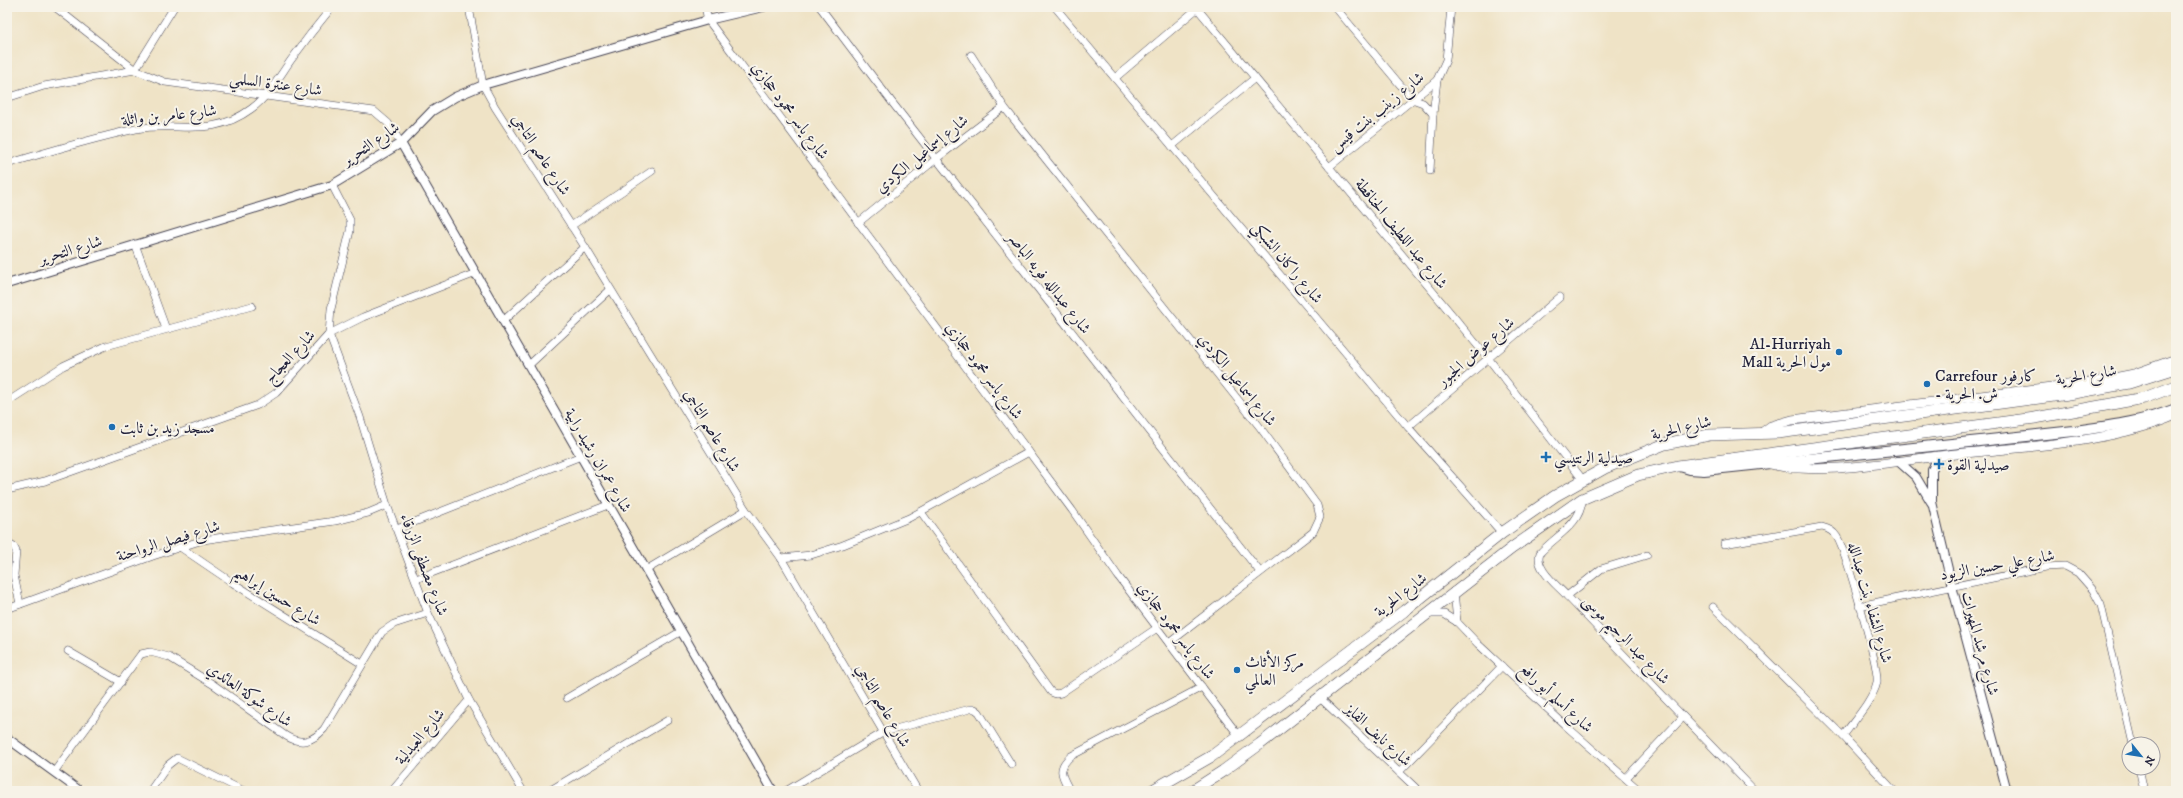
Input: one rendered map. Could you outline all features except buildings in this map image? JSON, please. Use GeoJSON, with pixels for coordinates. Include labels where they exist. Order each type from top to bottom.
{"type":"FeatureCollection","features":[{"type":"Feature","properties":{"kind":"highway","name":"شارع الحرية"},"geometry":{"type":"LineString","coordinates":[[1151,791],[1212,756],[1398,616],[1502,533],[1583,480],[1605,468],[1674,442],[1709,435],[1760,434],[2100,389],[2129,383],[2176,368]]}},
{"type":"Feature","properties":{"kind":"highway","name":"شارع الحرية"},"geometry":{"type":"LineString","coordinates":[[1192,791],[1223,771],[1320,698],[1454,591],[1512,548],[1582,499],[1638,475],[1678,466],[2035,418],[2144,398],[2176,386]]}},
{"type":"Feature","properties":{"kind":"main road"},"geometry":{"type":"LineString","coordinates":[[1760,434],[1771,426],[1792,420],[2099,381],[2134,374],[2176,359]]}},
{"type":"Feature","properties":{"kind":"main road"},"geometry":{"type":"LineString","coordinates":[[1678,466],[1694,470],[1769,464],[2126,424],[2146,420],[2176,409]]}},
{"type":"Feature","properties":{"kind":"main road"},"geometry":{"type":"LineString","coordinates":[[1769,464],[1788,468],[1811,468],[1898,461],[2107,435],[2142,428],[2176,414]]}},
{"type":"Feature","properties":{"kind":"street","name":"شارع عنترة السلمي"},"geometry":{"type":"LineString","coordinates":[[55,7],[135,70],[165,82],[374,111],[388,123],[401,143]]}},
{"type":"Feature","properties":{"kind":"street"},"geometry":{"type":"LineString","coordinates":[[7,98],[44,86],[135,70],[174,7]]}},
{"type":"Feature","properties":{"kind":"street","name":"شارع عامر بن واثلة"},"geometry":{"type":"LineString","coordinates":[[7,164],[94,139],[138,129],[212,127],[231,121],[251,109],[265,96],[308,36],[332,7]]}},
{"type":"Feature","properties":{"kind":"street","name":"شارع عاصم التاجي"},"geometry":{"type":"LineString","coordinates":[[469,7],[483,84],[495,107],[585,247],[746,510],[780,558],[918,791]]}},
{"type":"Feature","properties":{"kind":"street"},"geometry":{"type":"LineString","coordinates":[[705,7],[708,20]]}},
{"type":"Feature","properties":{"kind":"street","name":"شارع التحرير"},"geometry":{"type":"LineString","coordinates":[[7,284],[332,185],[401,143],[432,111],[455,97],[483,84],[708,20],[763,7]]}},
{"type":"Feature","properties":{"kind":"street","name":"شارع عبدالله فويه الباصر"},"geometry":{"type":"LineString","coordinates":[[820,7],[936,158],[1260,572]]}},
{"type":"Feature","properties":{"kind":"street","name":"شارع راكان الشبكي"},"geometry":{"type":"LineString","coordinates":[[1055,7],[1408,427],[1502,533]]}},
{"type":"Feature","properties":{"kind":"street"},"geometry":{"type":"LineString","coordinates":[[1115,78],[1197,7]]}},
{"type":"Feature","properties":{"kind":"street","name":"شارع عبد اللطيف الحناقطة"},"geometry":{"type":"LineString","coordinates":[[1197,7],[1488,358],[1583,480]]}},
{"type":"Feature","properties":{"kind":"street"},"geometry":{"type":"LineString","coordinates":[[1335,7],[1412,99],[1423,103],[1433,114]]}},
{"type":"Feature","properties":{"kind":"street","name":"شارع زينب بنت قيس"},"geometry":{"type":"LineString","coordinates":[[1329,167],[1437,80],[1446,60],[1451,7]]}},
{"type":"Feature","properties":{"kind":"street","name":"شارع ياسر محمود حجازي"},"geometry":{"type":"LineString","coordinates":[[708,20],[1029,452],[1157,628],[1239,736]]}},
{"type":"Feature","properties":{"kind":"street","name":"شارع إسماعيل الكردي"},"geometry":{"type":"LineString","coordinates":[[972,56],[1004,107],[1259,426],[1317,505],[1320,517],[1313,532],[1169,643]]}},
{"type":"Feature","properties":{"kind":"street"},"geometry":{"type":"LineString","coordinates":[[1172,146],[1255,78]]}},
{"type":"Feature","properties":{"kind":"street"},"geometry":{"type":"LineString","coordinates":[[1430,171],[1433,114],[1437,80]]}},
{"type":"Feature","properties":{"kind":"street","name":"شارع إسماعيل الكردي"},"geometry":{"type":"LineString","coordinates":[[858,223],[936,158],[1004,107]]}},
{"type":"Feature","properties":{"kind":"street","name":"شارع عمران رشيد رابية"},"geometry":{"type":"LineString","coordinates":[[401,143],[581,456],[680,632],[773,791]]}},
{"type":"Feature","properties":{"kind":"street"},"geometry":{"type":"LineString","coordinates":[[571,226],[652,171]]}},
{"type":"Feature","properties":{"kind":"street"},"geometry":{"type":"LineString","coordinates":[[329,334],[331,308],[348,237],[350,220],[332,185]]}},
{"type":"Feature","properties":{"kind":"street"},"geometry":{"type":"LineString","coordinates":[[135,244],[166,329]]}},
{"type":"Feature","properties":{"kind":"street"},"geometry":{"type":"LineString","coordinates":[[503,321],[585,247]]}},
{"type":"Feature","properties":{"kind":"street","name":"شارع العجاج"},"geometry":{"type":"LineString","coordinates":[[7,490],[45,481],[258,405],[276,393],[329,334],[363,318],[476,273]]}},
{"type":"Feature","properties":{"kind":"street"},"geometry":{"type":"LineString","coordinates":[[529,365],[610,290]]}},
{"type":"Feature","properties":{"kind":"street","name":"شارع عوض الجبور"},"geometry":{"type":"LineString","coordinates":[[1408,427],[1560,297]]}},
{"type":"Feature","properties":{"kind":"street"},"geometry":{"type":"LineString","coordinates":[[7,402],[82,356],[106,346],[252,306]]}},
{"type":"Feature","properties":{"kind":"street","name":"شارع مصطفى الزرقاء"},"geometry":{"type":"LineString","coordinates":[[329,334],[360,417],[388,505],[428,612],[469,700],[523,791]]}},
{"type":"Feature","properties":{"kind":"street"},"geometry":{"type":"LineString","coordinates":[[780,558],[811,555],[843,545],[921,512],[1029,452]]}},
{"type":"Feature","properties":{"kind":"street"},"geometry":{"type":"LineString","coordinates":[[397,529],[581,456]]}},
{"type":"Feature","properties":{"kind":"street","name":"شارع مرشد المهيرات"},"geometry":{"type":"LineString","coordinates":[[1938,456],[1932,470],[1932,502],[1952,586],[2007,791]]}},
{"type":"Feature","properties":{"kind":"street","name":"شارع مرشد المهيرات"},"geometry":{"type":"LineString","coordinates":[[1898,461],[1916,477],[1932,502]]}},
{"type":"Feature","properties":{"kind":"street","name":"شارع عبد الرحيم موسى"},"geometry":{"type":"LineString","coordinates":[[1582,499],[1582,508],[1577,519],[1543,549],[1538,558],[1541,567],[1683,717],[1756,791]]}},
{"type":"Feature","properties":{"kind":"street","name":"شارع فيصل الرواحنة"},"geometry":{"type":"LineString","coordinates":[[7,609],[180,547],[232,535],[346,519],[388,505]]}},
{"type":"Feature","properties":{"kind":"street"},"geometry":{"type":"LineString","coordinates":[[416,579],[608,505]]}},
{"type":"Feature","properties":{"kind":"street"},"geometry":{"type":"LineString","coordinates":[[646,570],[746,510]]}},
{"type":"Feature","properties":{"kind":"street"},"geometry":{"type":"LineString","coordinates":[[921,512],[1051,692],[1056,694],[1061,693],[1157,628]]}},
{"type":"Feature","properties":{"kind":"street","name":"شارع الشفاء بنت عبدالله"},"geometry":{"type":"LineString","coordinates":[[1724,544],[1810,528],[1828,528],[1833,531],[1842,547],[1859,606],[1875,664],[1876,682],[1869,698],[1843,736]]}},
{"type":"Feature","properties":{"kind":"street"},"geometry":{"type":"LineString","coordinates":[[7,543],[14,547],[16,551],[14,575],[20,604]]}},
{"type":"Feature","properties":{"kind":"street","name":"شارع حسين إبراهيم"},"geometry":{"type":"LineString","coordinates":[[180,547],[233,584],[362,664]]}},
{"type":"Feature","properties":{"kind":"street"},"geometry":{"type":"LineString","coordinates":[[1567,596],[1602,569],[1647,555]]}},
{"type":"Feature","properties":{"kind":"street","name":"شارع علي حسين الزيود"},"geometry":{"type":"LineString","coordinates":[[1859,606],[1952,586],[2046,568],[2065,566],[2078,573],[2093,590],[2101,605],[2131,736]]}},
{"type":"Feature","properties":{"kind":"street"},"geometry":{"type":"LineString","coordinates":[[1454,591],[1457,622]]}},
{"type":"Feature","properties":{"kind":"street"},"geometry":{"type":"LineString","coordinates":[[1713,607],[1843,736],[1894,791]]}},
{"type":"Feature","properties":{"kind":"street","name":"شارع شوكة العائدي"},"geometry":{"type":"LineString","coordinates":[[54,772],[141,654],[150,652],[169,657],[214,685],[286,736],[296,741],[304,742],[315,738],[324,729],[374,643],[388,628],[428,612]]}},
{"type":"Feature","properties":{"kind":"street","name":"شارع أسلم أبو رافع"},"geometry":{"type":"LineString","coordinates":[[1426,614],[1444,614],[1457,622],[1566,726],[1640,791]]}},
{"type":"Feature","properties":{"kind":"street"},"geometry":{"type":"LineString","coordinates":[[567,698],[680,632]]}},
{"type":"Feature","properties":{"kind":"street"},"geometry":{"type":"LineString","coordinates":[[68,651],[121,682]]}},
{"type":"Feature","properties":{"kind":"street"},"geometry":{"type":"LineString","coordinates":[[1399,772],[1502,666]]}},
{"type":"Feature","properties":{"kind":"street"},"geometry":{"type":"LineString","coordinates":[[1070,791],[1061,772],[1062,765],[1071,756],[1202,687]]}},
{"type":"Feature","properties":{"kind":"street","name":"شارع نايف الفايز"},"geometry":{"type":"LineString","coordinates":[[1320,698],[1419,791]]}},
{"type":"Feature","properties":{"kind":"street","name":"شارع العبدلية"},"geometry":{"type":"LineString","coordinates":[[392,791],[469,700]]}},
{"type":"Feature","properties":{"kind":"street"},"geometry":{"type":"LineString","coordinates":[[786,791],[884,732],[975,709],[979,712],[1011,764]]}},
{"type":"Feature","properties":{"kind":"street"},"geometry":{"type":"LineString","coordinates":[[1626,778],[1683,717]]}},
{"type":"Feature","properties":{"kind":"street"},"geometry":{"type":"LineString","coordinates":[[549,791],[668,720]]}},
{"type":"Feature","properties":{"kind":"street"},"geometry":{"type":"LineString","coordinates":[[7,738],[54,772],[69,788],[80,791]]}},
{"type":"Feature","properties":{"kind":"street"},"geometry":{"type":"LineString","coordinates":[[150,791],[168,765],[177,758],[244,791]]}},
{"type":"Feature","properties":{"kind":"street"},"geometry":{"type":"LineString","coordinates":[[2141,776],[2144,791]]}},
{"type":"Feature","properties":{"kind":"place","name":"ِAl-Hurriyah Mall مول الحرية"},"geometry":{"type":"Point","coordinates":[1839,352]}},
{"type":"Feature","properties":{"kind":"place","name":"Carrefour كارفور - ش. الحرية"},"geometry":{"type":"Point","coordinates":[1927,384]}},
{"type":"Feature","properties":{"kind":"place","name":"مسجد زيد بن ثابت"},"geometry":{"type":"Point","coordinates":[112,427]}},
{"type":"Feature","properties":{"kind":"place","name":"صيدلية الرنتيسي"},"geometry":{"type":"Point","coordinates":[1546,457]}},
{"type":"Feature","properties":{"kind":"place","name":"صيدلية القوة"},"geometry":{"type":"Point","coordinates":[1939,464]}},
{"type":"Feature","properties":{"kind":"place","name":"مركز الأثاث العالمي"},"geometry":{"type":"Point","coordinates":[1237,670]}}]}
